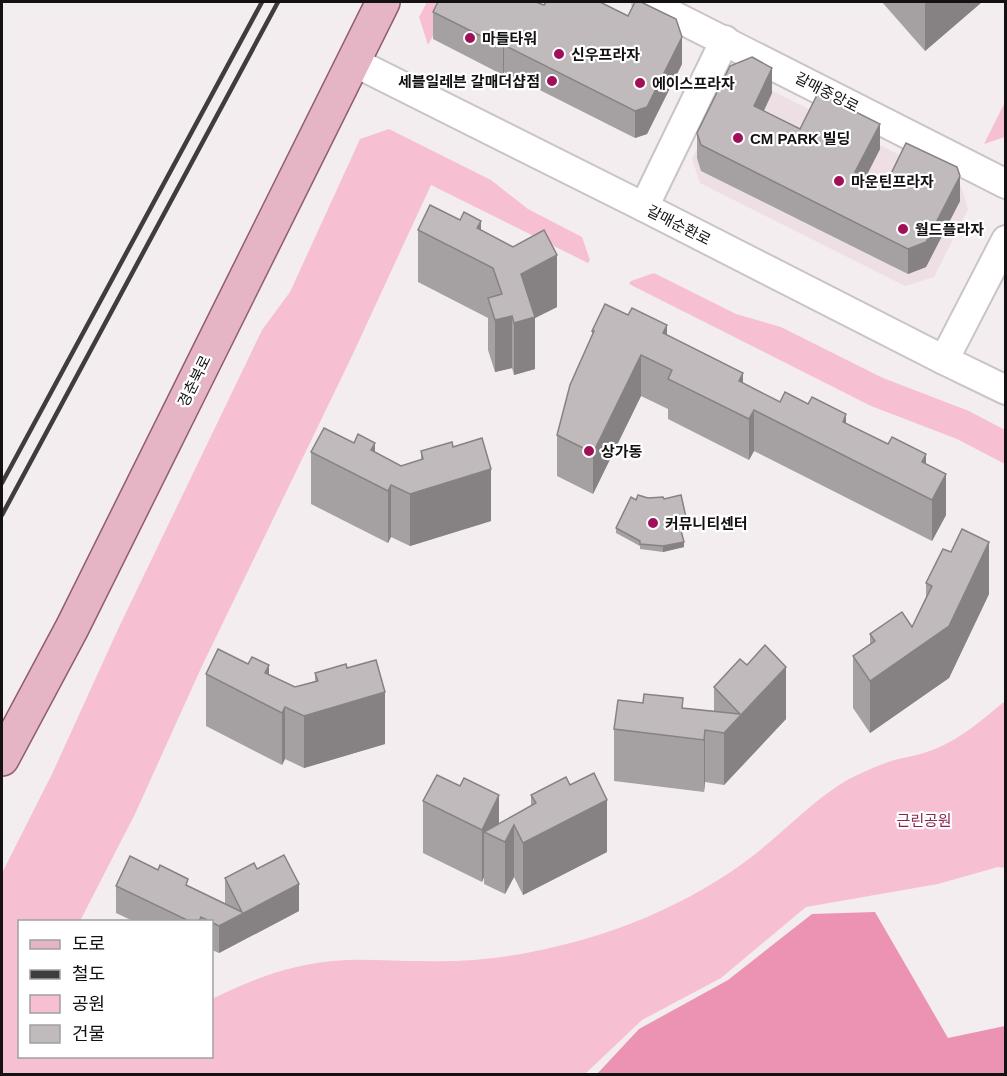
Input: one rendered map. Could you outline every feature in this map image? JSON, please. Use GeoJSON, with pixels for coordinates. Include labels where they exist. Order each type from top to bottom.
{"type":"FeatureCollection","features":[{"type":"Feature","properties":{"kind":"main road","name":"경춘북로"},"geometry":{"type":"LineString","coordinates":[[2,759],[72,628],[383,2]]}},
{"type":"Feature","properties":{"kind":"street","name":"갈매중앙로"},"geometry":{"type":"LineString","coordinates":[[647,2],[1005,184]]}},
{"type":"Feature","properties":{"kind":"street"},"geometry":{"type":"LineString","coordinates":[[644,207],[725,40]]}},
{"type":"Feature","properties":{"kind":"street","name":"갈매순환로"},"geometry":{"type":"LineString","coordinates":[[352,61],[1005,390]]}},
{"type":"Feature","properties":{"kind":"street"},"geometry":{"type":"LineString","coordinates":[[944,360],[1005,240]]}},
{"type":"Feature","properties":{"kind":"shaded area"},"geometry":{"type":"Polygon","coordinates":[[[751,80],[961,186],[968,209],[934,277],[905,286],[700,183],[692,159],[728,88],[751,80]]]}},
{"type":"Feature","properties":{"kind":"shaded area"},"geometry":{"type":"Polygon","coordinates":[[[875,912],[948,1038],[1005,1026],[1005,1074],[597,1074],[639,1029],[728,980],[812,914],[875,912]]]}},
{"type":"Feature","properties":{"kind":"green space"},"geometry":{"type":"Polygon","coordinates":[[[427,2],[451,2],[428,45],[419,17],[427,2]]]}},
{"type":"Feature","properties":{"kind":"green space"},"geometry":{"type":"Polygon","coordinates":[[[1005,102],[1005,137],[984,144],[1005,102]]]}},
{"type":"Feature","properties":{"kind":"green space","name":"근린공원"},"geometry":{"type":"Polygon","coordinates":[[[389,129],[491,180],[528,209],[582,237],[590,260],[588,263],[431,185],[352,356],[202,666],[135,814],[81,920],[18,920],[18,1058],[213,1058],[213,999],[270,974],[300,966],[343,960],[450,961],[504,957],[561,946],[619,928],[676,904],[729,873],[754,855],[812,805],[849,779],[891,761],[945,745],[972,728],[1005,701],[1005,868],[998,867],[938,884],[806,907],[721,978],[642,1020],[585,1074],[2,1074],[2,873],[52,774],[119,627],[262,330],[290,292],[360,139],[389,129]]]}},
{"type":"Feature","properties":{"kind":"green space"},"geometry":{"type":"Polygon","coordinates":[[[654,273],[736,314],[781,327],[883,378],[969,411],[1005,430],[1005,464],[957,439],[871,406],[629,284],[631,281],[654,273]]]}},
{"type":"Feature","properties":{"kind":"building"},"geometry":{"type":"Polygon","coordinates":[[[438,2],[536,2],[544,5],[546,2],[600,2],[628,16],[635,2],[641,2],[676,19],[682,37],[647,107],[635,111],[433,12],[438,2]]]}},
{"type":"Feature","properties":{"kind":"building"},"geometry":{"type":"Polygon","coordinates":[[[752,57],[772,68],[754,106],[800,129],[818,93],[880,124],[855,172],[885,186],[906,143],[957,167],[960,176],[926,242],[908,249],[701,145],[697,133],[730,66],[752,57]]]}},
{"type":"Feature","properties":{"kind":"building"},"geometry":{"type":"Polygon","coordinates":[[[430,205],[460,220],[464,212],[481,221],[477,228],[513,247],[544,230],[557,255],[521,274],[535,317],[514,323],[512,316],[495,320],[488,298],[502,294],[493,268],[418,230],[430,205]]]}},
{"type":"Feature","properties":{"kind":"building"},"geometry":{"type":"Polygon","coordinates":[[[605,304],[628,315],[632,308],[667,325],[663,333],[743,373],[739,381],[780,402],[785,392],[808,404],[812,397],[846,414],[843,422],[888,444],[892,437],[926,454],[922,462],[946,474],[932,500],[754,410],[749,419],[668,379],[672,370],[641,355],[593,453],[557,435],[570,385],[605,304]]]}},
{"type":"Feature","properties":{"kind":"building"},"geometry":{"type":"Polygon","coordinates":[[[324,428],[354,443],[358,434],[375,443],[371,450],[401,466],[423,459],[421,451],[452,442],[453,447],[482,438],[491,469],[410,494],[391,485],[388,491],[311,452],[324,428]]]}},
{"type":"Feature","properties":{"kind":"building","name":"커뮤니티센터"},"geometry":{"type":"Polygon","coordinates":[[[638,495],[648,498],[663,497],[664,499],[681,495],[688,526],[680,527],[684,542],[663,546],[640,544],[640,541],[616,528],[631,497],[636,500],[638,495]]]}},
{"type":"Feature","properties":{"kind":"building"},"geometry":{"type":"Polygon","coordinates":[[[962,529],[989,542],[949,626],[870,681],[853,656],[875,641],[870,634],[902,612],[912,627],[932,586],[926,583],[943,549],[951,552],[962,529]]]}},
{"type":"Feature","properties":{"kind":"building"},"geometry":{"type":"Polygon","coordinates":[[[765,645],[786,667],[724,733],[705,730],[704,740],[614,729],[618,700],[643,703],[644,694],[683,698],[682,708],[740,714],[714,687],[740,659],[747,665],[765,645]]]}},
{"type":"Feature","properties":{"kind":"building"},"geometry":{"type":"Polygon","coordinates":[[[218,649],[248,664],[252,657],[269,665],[265,673],[295,687],[318,681],[315,673],[346,664],[347,668],[376,660],[385,692],[304,716],[285,707],[282,713],[206,674],[218,649]]]}},
{"type":"Feature","properties":{"kind":"building"},"geometry":{"type":"Polygon","coordinates":[[[594,773],[607,800],[523,843],[514,825],[505,842],[484,832],[536,803],[531,795],[566,777],[570,785],[594,773]]]}},
{"type":"Feature","properties":{"kind":"building"},"geometry":{"type":"Polygon","coordinates":[[[437,775],[460,786],[464,778],[499,795],[482,830],[423,801],[437,775]]]}},
{"type":"Feature","properties":{"kind":"building"},"geometry":{"type":"Polygon","coordinates":[[[284,855],[299,884],[219,926],[213,923],[213,920],[201,917],[200,920],[187,920],[116,886],[130,856],[158,870],[160,865],[188,879],[186,885],[242,912],[225,878],[254,863],[257,869],[284,855]]]}},
{"type":"Feature","properties":{"kind":"railway"},"geometry":{"type":"LineString","coordinates":[[2,483],[262,2]]}},
{"type":"Feature","properties":{"kind":"railway"},"geometry":{"type":"LineString","coordinates":[[2,515],[278,2]]}},
{"type":"Feature","properties":{"kind":"place","name":"마들타워"},"geometry":{"type":"Point","coordinates":[470,38]}},
{"type":"Feature","properties":{"kind":"place","name":"신우프라자"},"geometry":{"type":"Point","coordinates":[559,54]}},
{"type":"Feature","properties":{"kind":"place","name":"세블일레븐 갈매더샵점"},"geometry":{"type":"Point","coordinates":[552,81]}},
{"type":"Feature","properties":{"kind":"place","name":"에이스프라자"},"geometry":{"type":"Point","coordinates":[640,83]}},
{"type":"Feature","properties":{"kind":"place","name":"CM PARK 빌딩"},"geometry":{"type":"Point","coordinates":[738,138]}},
{"type":"Feature","properties":{"kind":"place","name":"마운틴프라자"},"geometry":{"type":"Point","coordinates":[839,181]}},
{"type":"Feature","properties":{"kind":"place","name":"월드플라자"},"geometry":{"type":"Point","coordinates":[903,229]}},
{"type":"Feature","properties":{"kind":"place","name":"상가동"},"geometry":{"type":"Point","coordinates":[589,451]}},
{"type":"Feature","properties":{"kind":"place","name":"커뮤니티센터"},"geometry":{"type":"Point","coordinates":[653,523]}}]}
